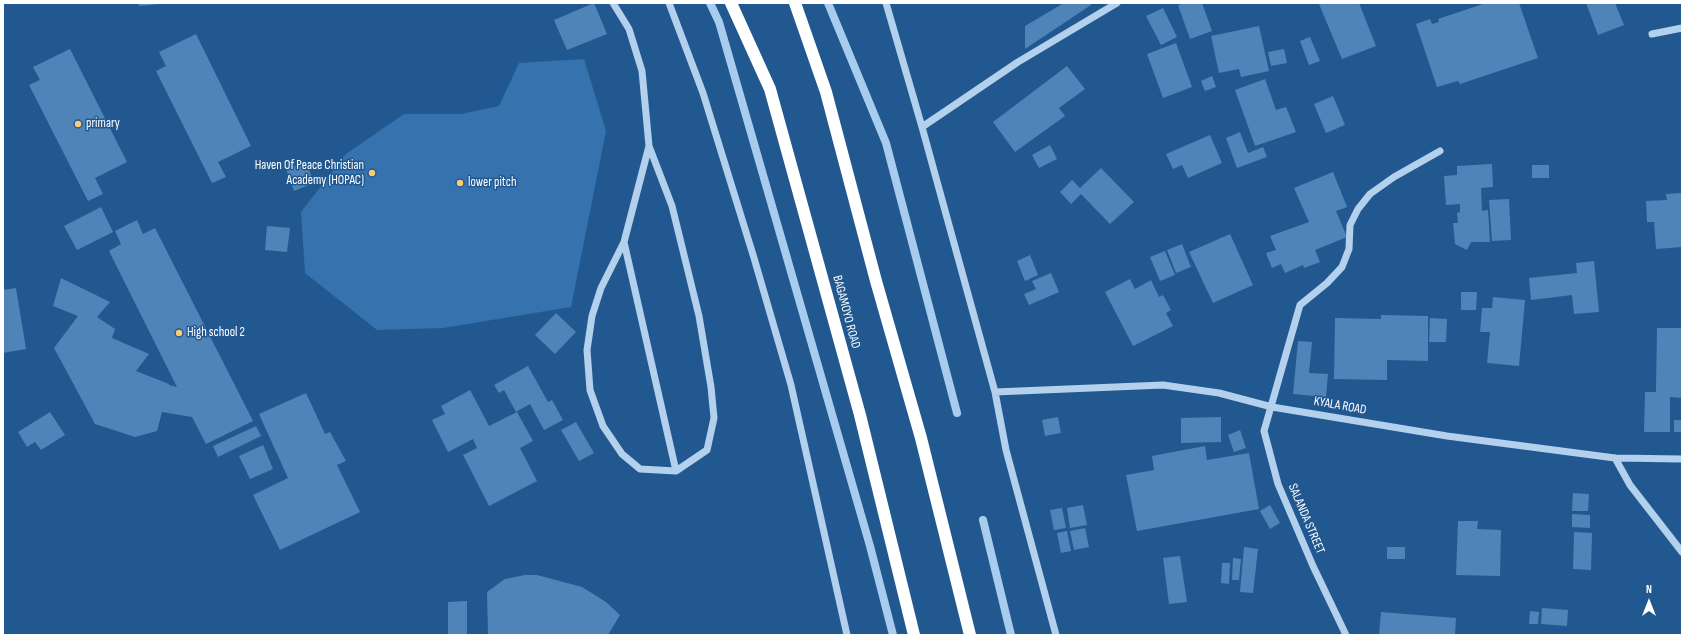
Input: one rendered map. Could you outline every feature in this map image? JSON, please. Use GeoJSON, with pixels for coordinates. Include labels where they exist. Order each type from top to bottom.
{"type":"FeatureCollection","features":[{"type":"Feature","properties":{"kind":"highway","name":"BAGAMOYO ROAD"},"geometry":{"type":"LineString","coordinates":[[731,3],[770,89],[860,415],[914,635]]}},
{"type":"Feature","properties":{"kind":"highway"},"geometry":{"type":"LineString","coordinates":[[795,3],[826,92],[876,281],[921,438],[970,635]]}},
{"type":"Feature","properties":{"kind":"street"},"geometry":{"type":"LineString","coordinates":[[613,3],[629,29],[642,71],[649,146],[672,206],[698,316],[712,395],[714,418],[706,450],[676,471],[640,469],[622,454],[603,426],[590,390],[587,350],[592,316],[601,288],[624,242],[649,146]]}},
{"type":"Feature","properties":{"kind":"street"},"geometry":{"type":"LineString","coordinates":[[669,3],[705,101],[754,258],[791,385],[847,635]]}},
{"type":"Feature","properties":{"kind":"street"},"geometry":{"type":"LineString","coordinates":[[886,3],[995,392],[1006,450],[1056,635]]}},
{"type":"Feature","properties":{"kind":"street"},"geometry":{"type":"LineString","coordinates":[[922,128],[1018,62],[1117,3]]}},
{"type":"Feature","properties":{"kind":"street"},"geometry":{"type":"LineString","coordinates":[[1652,34],[1682,28]]}},
{"type":"Feature","properties":{"kind":"street","name":"SALANDA STREET"},"geometry":{"type":"LineString","coordinates":[[1346,635],[1313,566],[1278,484],[1264,431],[1300,305],[1327,283],[1342,267],[1349,249],[1350,225],[1358,209],[1370,194],[1394,177],[1440,152]]}},
{"type":"Feature","properties":{"kind":"street"},"geometry":{"type":"LineString","coordinates":[[624,242],[676,471]]}},
{"type":"Feature","properties":{"kind":"street","name":"KYALA ROAD"},"geometry":{"type":"LineString","coordinates":[[995,392],[1163,385],[1218,393],[1272,407],[1447,436],[1615,458],[1682,459]]}},
{"type":"Feature","properties":{"kind":"street"},"geometry":{"type":"LineString","coordinates":[[1615,458],[1630,485],[1682,552]]}},
{"type":"Feature","properties":{"kind":"shaded area","name":"lower pitch"},"geometry":{"type":"Polygon","coordinates":[[[584,59],[606,131],[571,307],[443,328],[377,330],[305,273],[301,212],[346,154],[404,114],[461,114],[499,106],[519,63],[584,59]]]}},
{"type":"Feature","properties":{"kind":"building"},"geometry":{"type":"Polygon","coordinates":[[[138,3],[161,3],[161,4],[139,6],[138,3]]]}},
{"type":"Feature","properties":{"kind":"building"},"geometry":{"type":"Polygon","coordinates":[[[594,3],[607,34],[567,50],[554,20],[594,3]]]}},
{"type":"Feature","properties":{"kind":"building"},"geometry":{"type":"Polygon","coordinates":[[[1064,3],[1090,3],[1091,5],[1025,49],[1025,26],[1064,3]]]}},
{"type":"Feature","properties":{"kind":"building"},"geometry":{"type":"Polygon","coordinates":[[[1185,3],[1202,3],[1212,31],[1190,39],[1178,5],[1185,3]]]}},
{"type":"Feature","properties":{"kind":"building"},"geometry":{"type":"Polygon","coordinates":[[[1359,3],[1376,46],[1342,59],[1319,4],[1359,3]]]}},
{"type":"Feature","properties":{"kind":"building"},"geometry":{"type":"Polygon","coordinates":[[[1486,3],[1519,3],[1538,58],[1460,84],[1458,81],[1437,87],[1416,24],[1430,19],[1432,24],[1439,22],[1438,19],[1486,3]]]}},
{"type":"Feature","properties":{"kind":"building"},"geometry":{"type":"Polygon","coordinates":[[[1586,3],[1615,3],[1624,25],[1598,35],[1586,3]]]}},
{"type":"Feature","properties":{"kind":"building"},"geometry":{"type":"Polygon","coordinates":[[[1163,8],[1177,37],[1161,45],[1146,16],[1163,8]]]}},
{"type":"Feature","properties":{"kind":"building"},"geometry":{"type":"Polygon","coordinates":[[[1259,26],[1269,71],[1241,77],[1239,69],[1219,73],[1211,36],[1259,26]]]}},
{"type":"Feature","properties":{"kind":"building"},"geometry":{"type":"Polygon","coordinates":[[[196,34],[251,146],[218,162],[226,177],[212,183],[156,71],[166,66],[159,52],[196,34]]]}},
{"type":"Feature","properties":{"kind":"building"},"geometry":{"type":"Polygon","coordinates":[[[1310,37],[1320,61],[1309,65],[1300,41],[1310,37]]]}},
{"type":"Feature","properties":{"kind":"building"},"geometry":{"type":"Polygon","coordinates":[[[1176,43],[1192,87],[1163,98],[1147,54],[1176,43]]]}},
{"type":"Feature","properties":{"kind":"building","name":"primary"},"geometry":{"type":"Polygon","coordinates":[[[70,49],[127,162],[95,178],[103,194],[88,201],[29,85],[40,80],[33,67],[70,49]]]}},
{"type":"Feature","properties":{"kind":"building"},"geometry":{"type":"Polygon","coordinates":[[[1284,49],[1287,63],[1271,66],[1268,52],[1284,49]]]}},
{"type":"Feature","properties":{"kind":"building"},"geometry":{"type":"Polygon","coordinates":[[[1067,66],[1085,89],[1059,108],[1065,116],[1015,152],[993,122],[1067,66]]]}},
{"type":"Feature","properties":{"kind":"building"},"geometry":{"type":"Polygon","coordinates":[[[1212,76],[1216,87],[1205,91],[1201,81],[1212,76]]]}},
{"type":"Feature","properties":{"kind":"building"},"geometry":{"type":"Polygon","coordinates":[[[1265,79],[1276,110],[1286,107],[1296,132],[1255,146],[1235,90],[1265,79]]]}},
{"type":"Feature","properties":{"kind":"building"},"geometry":{"type":"Polygon","coordinates":[[[1333,96],[1345,125],[1326,133],[1314,104],[1333,96]]]}},
{"type":"Feature","properties":{"kind":"building"},"geometry":{"type":"Polygon","coordinates":[[[1240,132],[1248,153],[1263,147],[1267,157],[1237,168],[1226,138],[1240,132]]]}},
{"type":"Feature","properties":{"kind":"building"},"geometry":{"type":"Polygon","coordinates":[[[1210,135],[1222,163],[1188,178],[1182,165],[1173,169],[1166,154],[1210,135]]]}},
{"type":"Feature","properties":{"kind":"building"},"geometry":{"type":"Polygon","coordinates":[[[1050,145],[1057,159],[1039,168],[1032,155],[1050,145]]]}},
{"type":"Feature","properties":{"kind":"building"},"geometry":{"type":"Polygon","coordinates":[[[306,162],[314,183],[294,191],[286,169],[306,162]]]}},
{"type":"Feature","properties":{"kind":"building"},"geometry":{"type":"Polygon","coordinates":[[[1492,164],[1493,187],[1481,188],[1482,211],[1488,210],[1490,242],[1471,242],[1467,250],[1455,244],[1453,223],[1458,223],[1457,213],[1460,212],[1460,204],[1446,205],[1444,176],[1457,175],[1457,166],[1492,164]]]}},
{"type":"Feature","properties":{"kind":"building"},"geometry":{"type":"Polygon","coordinates":[[[1532,165],[1549,165],[1549,178],[1532,178],[1532,165]]]}},
{"type":"Feature","properties":{"kind":"building"},"geometry":{"type":"Polygon","coordinates":[[[1101,168],[1134,202],[1110,224],[1081,194],[1071,204],[1060,192],[1072,180],[1080,188],[1101,168]]]}},
{"type":"Feature","properties":{"kind":"building"},"geometry":{"type":"Polygon","coordinates":[[[1333,172],[1347,207],[1336,211],[1347,237],[1315,250],[1320,262],[1304,268],[1303,265],[1285,273],[1281,264],[1272,268],[1266,253],[1276,250],[1270,236],[1309,222],[1294,188],[1333,172]]]}},
{"type":"Feature","properties":{"kind":"building"},"geometry":{"type":"Polygon","coordinates":[[[1682,193],[1682,247],[1656,249],[1654,222],[1647,222],[1646,201],[1667,200],[1666,194],[1682,193]]]}},
{"type":"Feature","properties":{"kind":"building"},"geometry":{"type":"Polygon","coordinates":[[[1509,199],[1511,240],[1492,241],[1489,200],[1509,199]]]}},
{"type":"Feature","properties":{"kind":"building"},"geometry":{"type":"Polygon","coordinates":[[[101,207],[113,232],[77,250],[64,226],[101,207]]]}},
{"type":"Feature","properties":{"kind":"building","name":"High school 2"},"geometry":{"type":"Polygon","coordinates":[[[137,220],[143,234],[155,228],[253,421],[206,444],[192,417],[162,412],[157,431],[135,437],[95,424],[54,348],[78,316],[53,306],[61,278],[110,302],[97,317],[115,329],[112,338],[149,354],[136,371],[177,387],[109,251],[121,244],[115,231],[137,220]]]}},
{"type":"Feature","properties":{"kind":"building"},"geometry":{"type":"Polygon","coordinates":[[[267,226],[290,228],[287,252],[265,250],[267,226]]]}},
{"type":"Feature","properties":{"kind":"building"},"geometry":{"type":"Polygon","coordinates":[[[1230,234],[1253,285],[1213,303],[1189,252],[1230,234]]]}},
{"type":"Feature","properties":{"kind":"building"},"geometry":{"type":"Polygon","coordinates":[[[1182,244],[1191,267],[1176,273],[1167,250],[1182,244]]]}},
{"type":"Feature","properties":{"kind":"building"},"geometry":{"type":"Polygon","coordinates":[[[1165,251],[1175,275],[1160,281],[1150,257],[1165,251]]]}},
{"type":"Feature","properties":{"kind":"building"},"geometry":{"type":"Polygon","coordinates":[[[1030,255],[1038,275],[1025,281],[1017,261],[1030,255]]]}},
{"type":"Feature","properties":{"kind":"building"},"geometry":{"type":"Polygon","coordinates":[[[1594,261],[1599,312],[1574,314],[1572,295],[1531,300],[1529,278],[1577,273],[1576,263],[1594,261]]]}},
{"type":"Feature","properties":{"kind":"building"},"geometry":{"type":"Polygon","coordinates":[[[1051,273],[1059,292],[1029,305],[1024,294],[1036,289],[1032,281],[1051,273]]]}},
{"type":"Feature","properties":{"kind":"building"},"geometry":{"type":"Polygon","coordinates":[[[1130,279],[1135,289],[1151,280],[1159,297],[1163,295],[1171,310],[1166,313],[1173,326],[1133,346],[1105,292],[1130,279]]]}},
{"type":"Feature","properties":{"kind":"building"},"geometry":{"type":"Polygon","coordinates":[[[16,288],[26,349],[3,353],[3,290],[16,288]]]}},
{"type":"Feature","properties":{"kind":"building"},"geometry":{"type":"Polygon","coordinates":[[[1461,292],[1477,292],[1476,310],[1461,310],[1461,292]]]}},
{"type":"Feature","properties":{"kind":"building"},"geometry":{"type":"Polygon","coordinates":[[[1493,297],[1525,300],[1519,366],[1487,363],[1490,332],[1480,332],[1482,308],[1492,308],[1493,297]]]}},
{"type":"Feature","properties":{"kind":"building"},"geometry":{"type":"Polygon","coordinates":[[[556,313],[576,332],[555,354],[535,335],[556,313]]]}},
{"type":"Feature","properties":{"kind":"building"},"geometry":{"type":"Polygon","coordinates":[[[1381,315],[1428,316],[1428,361],[1387,360],[1387,380],[1334,379],[1335,318],[1381,319],[1381,315]]]}},
{"type":"Feature","properties":{"kind":"building"},"geometry":{"type":"Polygon","coordinates":[[[1430,318],[1447,319],[1446,342],[1429,342],[1430,318]]]}},
{"type":"Feature","properties":{"kind":"building"},"geometry":{"type":"Polygon","coordinates":[[[1657,328],[1682,328],[1682,398],[1670,397],[1670,432],[1644,432],[1645,392],[1656,392],[1657,328]]]}},
{"type":"Feature","properties":{"kind":"building"},"geometry":{"type":"Polygon","coordinates":[[[1298,341],[1312,342],[1309,373],[1328,374],[1326,397],[1293,394],[1298,341]]]}},
{"type":"Feature","properties":{"kind":"building"},"geometry":{"type":"Polygon","coordinates":[[[528,366],[548,402],[552,400],[563,420],[544,430],[530,404],[516,412],[504,390],[499,393],[494,385],[528,366]]]}},
{"type":"Feature","properties":{"kind":"building"},"geometry":{"type":"Polygon","coordinates":[[[470,390],[489,426],[517,412],[533,441],[520,448],[537,481],[489,506],[463,455],[477,448],[473,439],[448,452],[432,420],[445,414],[441,406],[470,390]]]}},
{"type":"Feature","properties":{"kind":"building"},"geometry":{"type":"Polygon","coordinates":[[[306,393],[325,434],[330,432],[346,461],[337,465],[360,512],[280,550],[253,495],[288,478],[259,414],[306,393]]]}},
{"type":"Feature","properties":{"kind":"building"},"geometry":{"type":"Polygon","coordinates":[[[50,412],[65,435],[41,450],[35,442],[27,447],[18,432],[50,412]]]}},
{"type":"Feature","properties":{"kind":"building"},"geometry":{"type":"Polygon","coordinates":[[[1058,417],[1061,433],[1045,436],[1042,420],[1058,417]]]}},
{"type":"Feature","properties":{"kind":"building"},"geometry":{"type":"Polygon","coordinates":[[[1221,417],[1221,442],[1181,443],[1181,418],[1221,417]]]}},
{"type":"Feature","properties":{"kind":"building"},"geometry":{"type":"Polygon","coordinates":[[[1674,420],[1682,420],[1682,432],[1674,432],[1674,420]]]}},
{"type":"Feature","properties":{"kind":"building"},"geometry":{"type":"Polygon","coordinates":[[[576,422],[594,453],[579,461],[561,430],[576,422]]]}},
{"type":"Feature","properties":{"kind":"building"},"geometry":{"type":"Polygon","coordinates":[[[256,426],[261,436],[218,457],[213,446],[256,426]]]}},
{"type":"Feature","properties":{"kind":"building"},"geometry":{"type":"Polygon","coordinates":[[[1240,430],[1246,448],[1234,452],[1228,435],[1240,430]]]}},
{"type":"Feature","properties":{"kind":"building"},"geometry":{"type":"Polygon","coordinates":[[[263,445],[273,469],[250,479],[239,456],[263,445]]]}},
{"type":"Feature","properties":{"kind":"building"},"geometry":{"type":"Polygon","coordinates":[[[1205,446],[1207,460],[1249,453],[1259,509],[1137,531],[1126,475],[1154,470],[1152,456],[1205,446]]]}},
{"type":"Feature","properties":{"kind":"building"},"geometry":{"type":"Polygon","coordinates":[[[1573,493],[1589,494],[1588,511],[1572,511],[1573,493]]]}},
{"type":"Feature","properties":{"kind":"building"},"geometry":{"type":"Polygon","coordinates":[[[1083,505],[1087,525],[1070,528],[1067,508],[1083,505]]]}},
{"type":"Feature","properties":{"kind":"building"},"geometry":{"type":"Polygon","coordinates":[[[1270,505],[1280,523],[1270,529],[1260,511],[1270,505]]]}},
{"type":"Feature","properties":{"kind":"building"},"geometry":{"type":"Polygon","coordinates":[[[1062,508],[1066,528],[1054,530],[1050,510],[1062,508]]]}},
{"type":"Feature","properties":{"kind":"building"},"geometry":{"type":"Polygon","coordinates":[[[1572,514],[1590,515],[1590,528],[1572,527],[1572,514]]]}},
{"type":"Feature","properties":{"kind":"building"},"geometry":{"type":"Polygon","coordinates":[[[1458,521],[1478,521],[1477,529],[1501,530],[1500,576],[1456,575],[1458,521]]]}},
{"type":"Feature","properties":{"kind":"building"},"geometry":{"type":"Polygon","coordinates":[[[1085,528],[1089,547],[1074,550],[1070,531],[1085,528]]]}},
{"type":"Feature","properties":{"kind":"building"},"geometry":{"type":"Polygon","coordinates":[[[1067,531],[1071,551],[1061,553],[1057,533],[1067,531]]]}},
{"type":"Feature","properties":{"kind":"building"},"geometry":{"type":"Polygon","coordinates":[[[1574,532],[1592,533],[1591,570],[1573,569],[1574,532]]]}},
{"type":"Feature","properties":{"kind":"building"},"geometry":{"type":"Polygon","coordinates":[[[1244,547],[1258,549],[1253,593],[1240,592],[1244,547]]]}},
{"type":"Feature","properties":{"kind":"building"},"geometry":{"type":"Polygon","coordinates":[[[1387,547],[1405,547],[1405,559],[1387,559],[1387,547]]]}},
{"type":"Feature","properties":{"kind":"building"},"geometry":{"type":"Polygon","coordinates":[[[1180,556],[1187,602],[1169,604],[1163,558],[1180,556]]]}},
{"type":"Feature","properties":{"kind":"building"},"geometry":{"type":"Polygon","coordinates":[[[1233,558],[1241,559],[1239,580],[1232,580],[1233,558]]]}},
{"type":"Feature","properties":{"kind":"building"},"geometry":{"type":"Polygon","coordinates":[[[1222,563],[1230,563],[1229,584],[1221,583],[1222,563]]]}},
{"type":"Feature","properties":{"kind":"building"},"geometry":{"type":"Polygon","coordinates":[[[525,575],[537,575],[582,587],[606,602],[620,615],[608,635],[488,635],[487,592],[505,579],[525,575]]]}},
{"type":"Feature","properties":{"kind":"building"},"geometry":{"type":"Polygon","coordinates":[[[467,601],[467,635],[448,635],[448,602],[467,601]]]}},
{"type":"Feature","properties":{"kind":"building"},"geometry":{"type":"Polygon","coordinates":[[[1542,608],[1568,610],[1567,626],[1541,624],[1542,608]]]}},
{"type":"Feature","properties":{"kind":"building"},"geometry":{"type":"Polygon","coordinates":[[[1530,611],[1539,612],[1538,624],[1529,624],[1530,611]]]}},
{"type":"Feature","properties":{"kind":"building"},"geometry":{"type":"Polygon","coordinates":[[[1381,612],[1456,618],[1455,635],[1379,635],[1381,612]]]}},
{"type":"Feature","properties":{"kind":"waterway"},"geometry":{"type":"LineString","coordinates":[[710,3],[719,22],[870,546],[893,635]]}},
{"type":"Feature","properties":{"kind":"waterway"},"geometry":{"type":"LineString","coordinates":[[828,3],[886,143],[957,413]]}},
{"type":"Feature","properties":{"kind":"waterway"},"geometry":{"type":"LineString","coordinates":[[983,520],[1011,635]]}},
{"type":"Feature","properties":{"kind":"place","name":"primary"},"geometry":{"type":"Point","coordinates":[78,124]}},
{"type":"Feature","properties":{"kind":"place","name":"Haven Of Peace Christian Academy (HOPAC)"},"geometry":{"type":"Point","coordinates":[372,173]}},
{"type":"Feature","properties":{"kind":"place","name":"lower pitch"},"geometry":{"type":"Point","coordinates":[460,183]}},
{"type":"Feature","properties":{"kind":"place","name":"High school 2"},"geometry":{"type":"Point","coordinates":[179,333]}}]}
